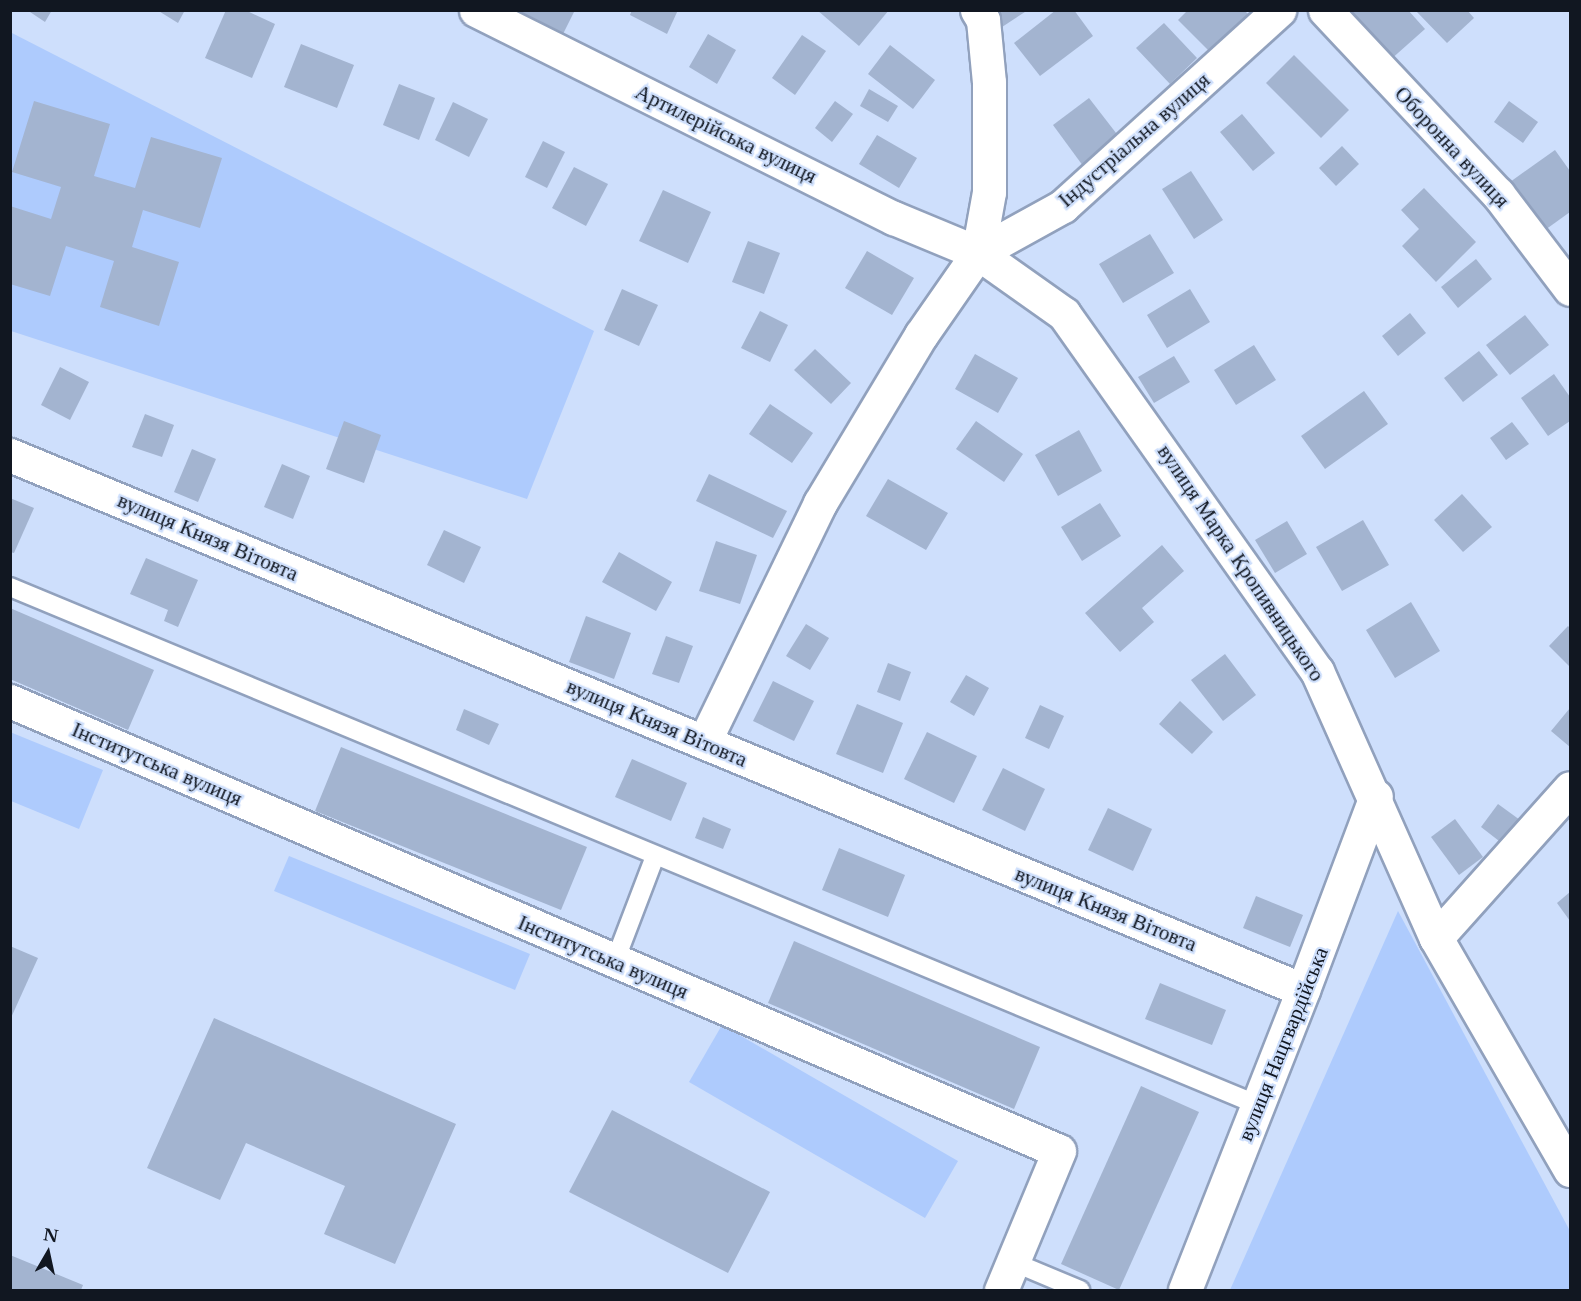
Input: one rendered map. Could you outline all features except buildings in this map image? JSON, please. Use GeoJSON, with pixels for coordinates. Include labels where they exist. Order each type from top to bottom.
{"type":"FeatureCollection","features":[{"type":"Feature","properties":{"kind":"street","name":"Артилерійська вулиця"},"geometry":{"type":"LineString","coordinates":[[476,10],[894,218],[978,253]]}},
{"type":"Feature","properties":{"kind":"street"},"geometry":{"type":"LineString","coordinates":[[704,742],[820,503],[921,335],[978,253],[988,192],[989,82],[983,20],[977,10]]}},
{"type":"Feature","properties":{"kind":"street","name":"Індустріальна вулиця"},"geometry":{"type":"LineString","coordinates":[[978,253],[1063,206],[1279,10]]}},
{"type":"Feature","properties":{"kind":"street","name":"Оборонна вулиця"},"geometry":{"type":"LineString","coordinates":[[1325,10],[1498,194],[1570,290]]}},
{"type":"Feature","properties":{"kind":"street","name":"вулиця Марка Кропивницького"},"geometry":{"type":"LineString","coordinates":[[978,253],[1064,314],[1152,433],[1317,671],[1376,796],[1436,938],[1570,1170]]}},
{"type":"Feature","properties":{"kind":"street","name":"вулиця Князя Вітовта"},"geometry":{"type":"LineString","coordinates":[[10,455],[1303,990]]}},
{"type":"Feature","properties":{"kind":"street","name":"Інститутська вулиця"},"geometry":{"type":"LineString","coordinates":[[10,701],[1059,1151],[1007,1276]]}},
{"type":"Feature","properties":{"kind":"street"},"geometry":{"type":"LineString","coordinates":[[1436,938],[1570,788]]}},
{"type":"Feature","properties":{"kind":"street","name":"вулиця Нацгвардійська"},"geometry":{"type":"LineString","coordinates":[[1185,1290],[1303,990],[1376,796]]}},
{"type":"Feature","properties":{"kind":"lane"},"geometry":{"type":"LineString","coordinates":[[10,587],[1258,1106]]}},
{"type":"Feature","properties":{"kind":"lane"},"geometry":{"type":"LineString","coordinates":[[615,961],[655,856]]}},
{"type":"Feature","properties":{"kind":"lane"},"geometry":{"type":"LineString","coordinates":[[1007,1276],[1080,1290]]}},
{"type":"Feature","properties":{"kind":"shaded area"},"geometry":{"type":"Polygon","coordinates":[[[10,32],[594,331],[527,499],[11,331],[10,32]]]}},
{"type":"Feature","properties":{"kind":"shaded area"},"geometry":{"type":"Polygon","coordinates":[[[10,732],[103,770],[79,829],[11,801],[10,732]]]}},
{"type":"Feature","properties":{"kind":"shaded area"},"geometry":{"type":"Polygon","coordinates":[[[289,856],[530,954],[515,990],[274,891],[289,856]]]}},
{"type":"Feature","properties":{"kind":"shaded area"},"geometry":{"type":"Polygon","coordinates":[[[1398,911],[1570,1231],[1570,1290],[1230,1290],[1398,911]]]}},
{"type":"Feature","properties":{"kind":"shaded area"},"geometry":{"type":"Polygon","coordinates":[[[722,1025],[958,1161],[925,1218],[689,1082],[722,1025]]]}}]}
